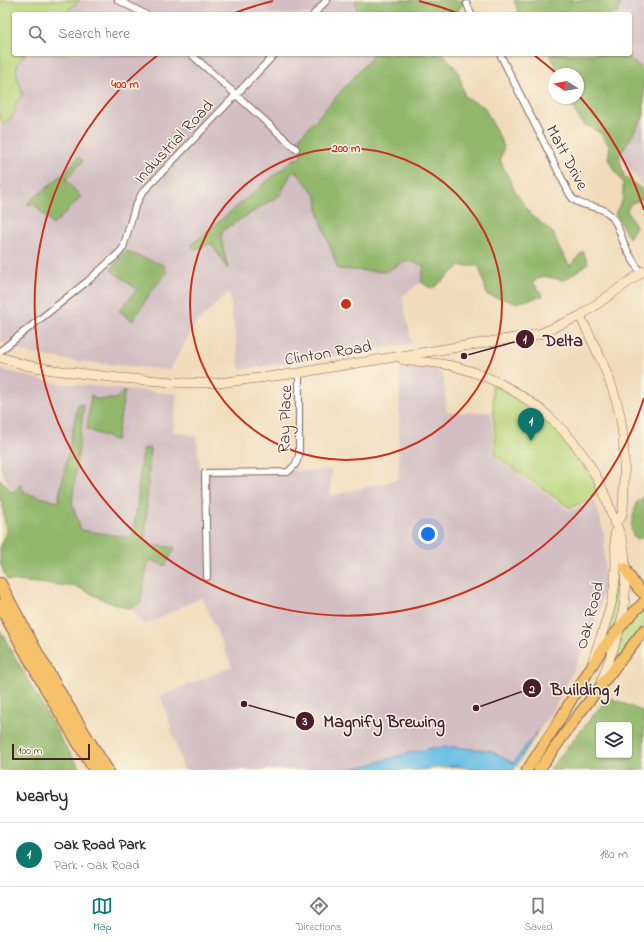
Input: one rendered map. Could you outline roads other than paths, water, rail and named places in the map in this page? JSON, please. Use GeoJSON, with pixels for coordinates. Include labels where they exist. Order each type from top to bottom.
{"type":"FeatureCollection","features":[{"type":"Feature","properties":{"kind":"highway"},"geometry":{"type":"LineString","coordinates":[[0,584],[43,664],[106,770]]}},
{"type":"Feature","properties":{"kind":"highway"},"geometry":{"type":"LineString","coordinates":[[0,605],[46,688],[95,770]]}},
{"type":"Feature","properties":{"kind":"main road"},"geometry":{"type":"LineString","coordinates":[[625,568],[637,588],[644,594]]}},
{"type":"Feature","properties":{"kind":"main road"},"geometry":{"type":"LineString","coordinates":[[527,770],[557,724],[591,667],[620,627],[644,602]]}},
{"type":"Feature","properties":{"kind":"main road"},"geometry":{"type":"LineString","coordinates":[[539,770],[579,714],[644,630]]}},
{"type":"Feature","properties":{"kind":"street"},"geometry":{"type":"LineString","coordinates":[[118,0],[141,12]]}},
{"type":"Feature","properties":{"kind":"street"},"geometry":{"type":"LineString","coordinates":[[316,12],[327,0]]}},
{"type":"Feature","properties":{"kind":"street"},"geometry":{"type":"LineString","coordinates":[[467,4],[470,12]]}},
{"type":"Feature","properties":{"kind":"street"},"geometry":{"type":"LineString","coordinates":[[193,56],[296,149]]}},
{"type":"Feature","properties":{"kind":"street","name":"Industrial Road"},"geometry":{"type":"LineString","coordinates":[[0,351],[90,280],[119,253],[123,248],[135,207],[142,193],[273,56]]}},
{"type":"Feature","properties":{"kind":"street","name":"Matt Drive"},"geometry":{"type":"LineString","coordinates":[[501,56],[570,195],[575,202],[600,209],[609,214],[615,221],[626,246],[642,272]]}},
{"type":"Feature","properties":{"kind":"street","name":"Clinton Road"},"geometry":{"type":"LineString","coordinates":[[0,357],[25,365],[53,370],[119,378],[187,383],[218,383],[299,373],[539,334],[580,316],[642,272]]}},
{"type":"Feature","properties":{"kind":"street"},"geometry":{"type":"LineString","coordinates":[[580,316],[609,377],[621,425],[624,454],[623,506],[621,517],[614,523]]}},
{"type":"Feature","properties":{"kind":"street"},"geometry":{"type":"LineString","coordinates":[[440,350],[442,361],[448,365]]}},
{"type":"Feature","properties":{"kind":"street","name":"Oak Road"},"geometry":{"type":"LineString","coordinates":[[394,358],[448,365],[482,375],[513,390],[539,407],[551,418],[570,437],[591,467],[604,493],[614,523],[620,534],[625,568],[624,596],[620,627],[603,672],[600,688]]}},
{"type":"Feature","properties":{"kind":"street","name":"Ray Place"},"geometry":{"type":"LineString","coordinates":[[207,577],[205,472],[288,472],[295,465],[299,456],[299,373]]}},
{"type":"Feature","properties":{"kind":"street","name":"Oak Road"},"geometry":{"type":"LineString","coordinates":[[591,667],[614,594],[617,561],[614,523]]}},
{"type":"Feature","properties":{"kind":"water"},"geometry":{"type":"Polygon","coordinates":[[[538,731],[514,769],[515,770],[471,770],[460,766],[453,766],[419,770],[350,770],[432,748],[456,747],[491,751],[513,763],[538,731]]]}},
{"type":"Feature","properties":{"kind":"place","name":"Delta"},"geometry":{"type":"Point","coordinates":[464,356]}},
{"type":"Feature","properties":{"kind":"place","name":"Oak Road Park"},"geometry":{"type":"Point","coordinates":[531,441]}},
{"type":"Feature","properties":{"kind":"place","name":"Magnify Brewing"},"geometry":{"type":"Point","coordinates":[244,704]}},
{"type":"Feature","properties":{"kind":"place","name":"Building 1"},"geometry":{"type":"Point","coordinates":[476,708]}}]}
